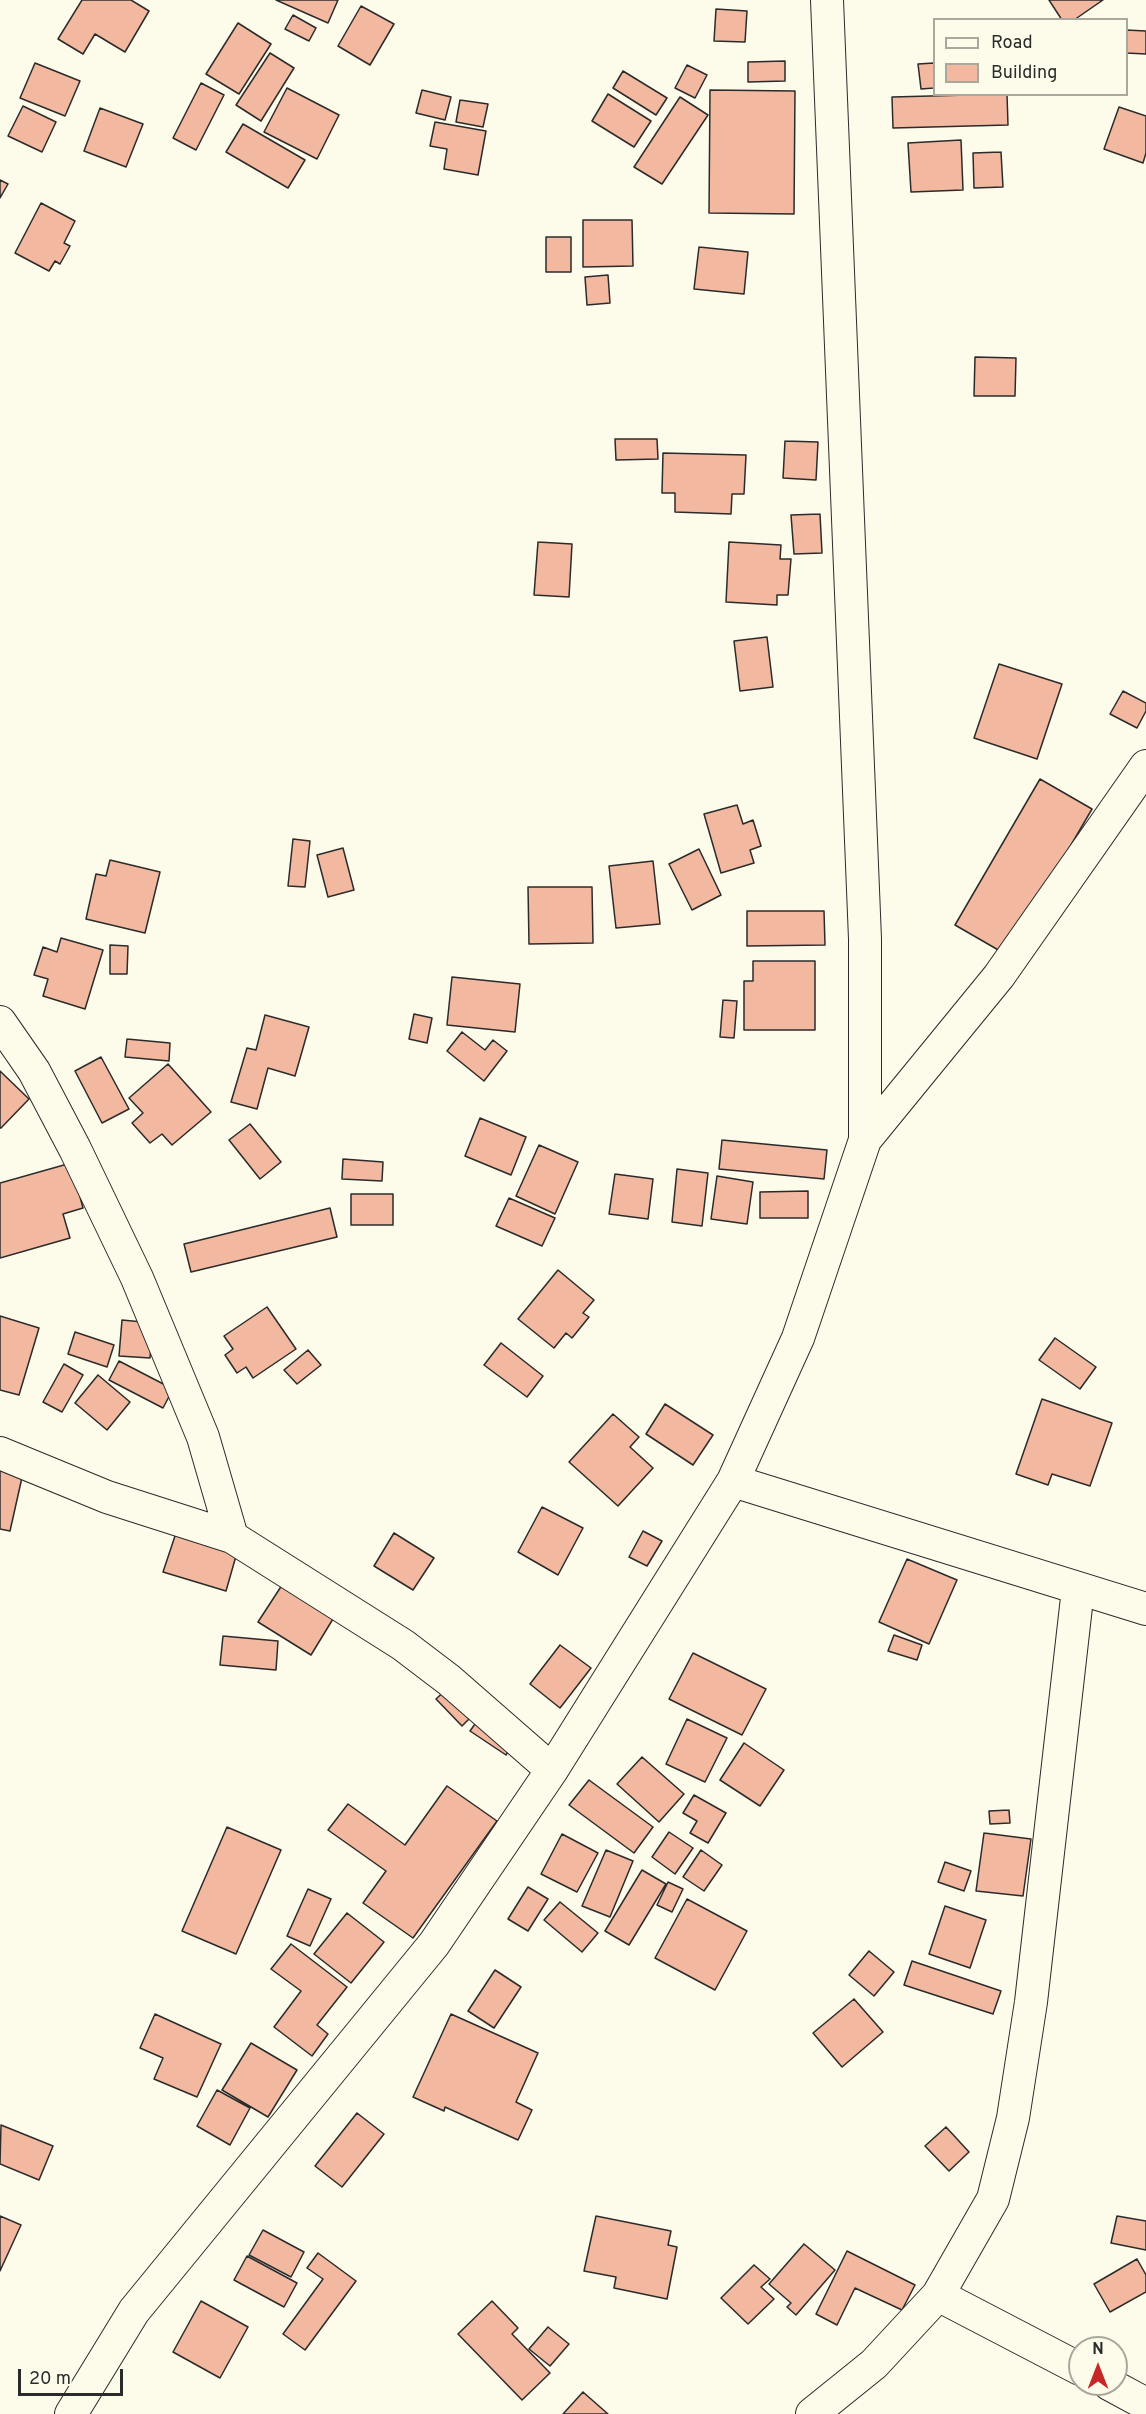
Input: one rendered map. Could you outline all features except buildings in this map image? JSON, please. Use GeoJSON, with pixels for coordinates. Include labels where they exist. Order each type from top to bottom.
{"type":"FeatureCollection","features":[{"type":"Feature","properties":{"kind":"street"},"geometry":{"type":"LineString","coordinates":[[70,2414],[135,2311],[434,1944],[552,1770],[733,1481],[798,1338],[865,1140],[865,939],[827,0]]}},
{"type":"Feature","properties":{"kind":"street"},"geometry":{"type":"LineString","coordinates":[[865,1140],[999,976],[1146,766]]}},
{"type":"Feature","properties":{"kind":"street"},"geometry":{"type":"LineString","coordinates":[[0,1023],[34,1071],[75,1149],[137,1278],[203,1437],[232,1537]]}},
{"type":"Feature","properties":{"kind":"street"},"geometry":{"type":"LineString","coordinates":[[0,1453],[107,1497],[232,1537],[403,1645],[449,1680],[552,1770]]}},
{"type":"Feature","properties":{"kind":"street"},"geometry":{"type":"LineString","coordinates":[[733,1481],[1146,1609]]}},
{"type":"Feature","properties":{"kind":"street"},"geometry":{"type":"LineString","coordinates":[[812,2414],[874,2364],[938,2295],[993,2199],[1013,2118],[1031,2002],[1078,1589]]}},
{"type":"Feature","properties":{"kind":"street"},"geometry":{"type":"LineString","coordinates":[[938,2295],[1068,2363]]}},
{"type":"Feature","properties":{"kind":"street"},"geometry":{"type":"LineString","coordinates":[[1128,2394],[1146,2404]]}}]}
